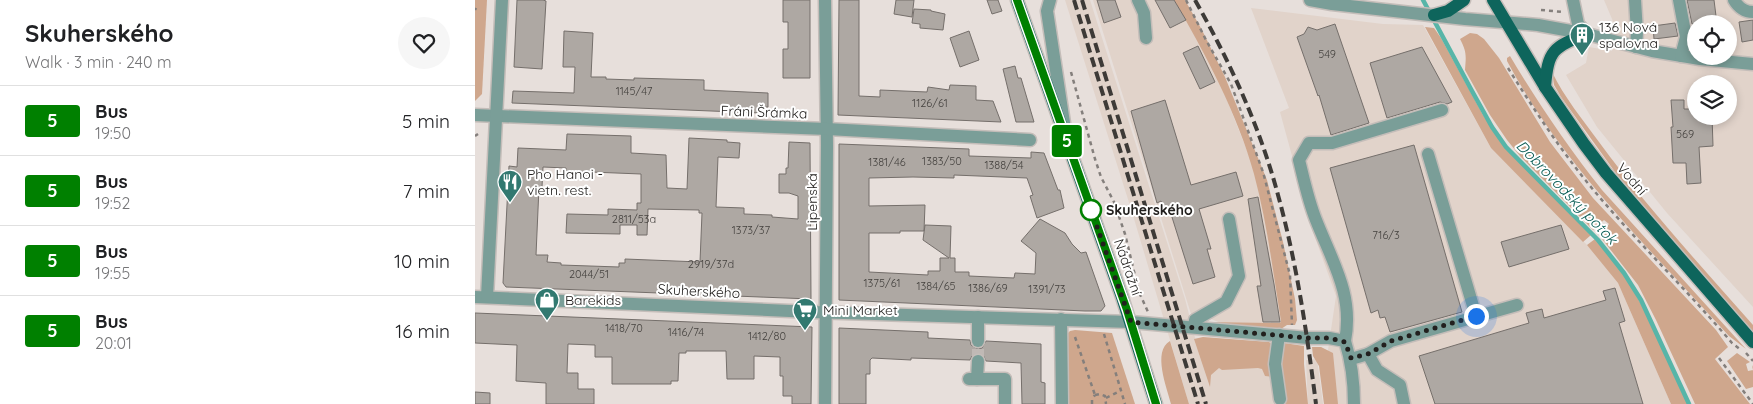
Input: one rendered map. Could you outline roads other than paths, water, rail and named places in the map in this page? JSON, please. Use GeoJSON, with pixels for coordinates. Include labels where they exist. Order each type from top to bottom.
{"type":"FeatureCollection","features":[{"type":"Feature","properties":{"kind":"main road","name":"Nádražní"},"geometry":{"type":"LineString","coordinates":[[1017,0],[1131,322],[1156,404]]}},
{"type":"Feature","properties":{"kind":"main road"},"geometry":{"type":"LineString","coordinates":[[1434,15],[1450,14],[1463,0]]}},
{"type":"Feature","properties":{"kind":"main road","name":"Vodní"},"geometry":{"type":"LineString","coordinates":[[1493,0],[1545,88],[1584,144],[1753,342]]}},
{"type":"Feature","properties":{"kind":"main road"},"geometry":{"type":"LineString","coordinates":[[1545,88],[1547,66],[1551,56],[1559,46],[1587,34]]}},
{"type":"Feature","properties":{"kind":"street"},"geometry":{"type":"LineString","coordinates":[[481,297],[497,115],[502,0]]}},
{"type":"Feature","properties":{"kind":"street","name":"Lipenská"},"geometry":{"type":"LineString","coordinates":[[825,0],[827,129],[825,404]]}},
{"type":"Feature","properties":{"kind":"street"},"geometry":{"type":"LineString","coordinates":[[1050,0],[1047,11],[1066,138]]}},
{"type":"Feature","properties":{"kind":"street"},"geometry":{"type":"LineString","coordinates":[[1138,0],[1144,13],[1146,38]]}},
{"type":"Feature","properties":{"kind":"street"},"geometry":{"type":"LineString","coordinates":[[1310,0],[1434,15]]}},
{"type":"Feature","properties":{"kind":"street"},"geometry":{"type":"LineString","coordinates":[[1635,0],[1636,47]]}},
{"type":"Feature","properties":{"kind":"street"},"geometry":{"type":"LineString","coordinates":[[1679,0],[1687,25]]}},
{"type":"Feature","properties":{"kind":"street"},"geometry":{"type":"LineString","coordinates":[[1734,0],[1738,6],[1753,12]]}},
{"type":"Feature","properties":{"kind":"street"},"geometry":{"type":"LineString","coordinates":[[1569,3],[1578,24],[1587,34]]}},
{"type":"Feature","properties":{"kind":"street"},"geometry":{"type":"LineString","coordinates":[[1450,14],[1538,25],[1587,34],[1636,47],[1700,60],[1753,64]]}},
{"type":"Feature","properties":{"kind":"street"},"geometry":{"type":"LineString","coordinates":[[1681,56],[1687,45]]}},
{"type":"Feature","properties":{"kind":"street"},"geometry":{"type":"LineString","coordinates":[[1354,404],[1354,379],[1351,358],[1345,342],[1347,327],[1345,296],[1338,270],[1307,194],[1299,160],[1309,143],[1332,143],[1441,110]]}},
{"type":"Feature","properties":{"kind":"street","name":"Fráni Šrámka"},"geometry":{"type":"LineString","coordinates":[[475,114],[1030,140]]}},
{"type":"Feature","properties":{"kind":"street"},"geometry":{"type":"LineString","coordinates":[[1428,154],[1476,316]]}},
{"type":"Feature","properties":{"kind":"street"},"geometry":{"type":"LineString","coordinates":[[1194,327],[1195,320],[1226,302],[1239,276],[1229,219]]}},
{"type":"Feature","properties":{"kind":"street","name":"Skuherského"},"geometry":{"type":"LineString","coordinates":[[481,297],[827,312],[1131,322],[1329,338],[1345,342]]}},
{"type":"Feature","properties":{"kind":"street"},"geometry":{"type":"LineString","coordinates":[[1351,358],[1368,354],[1391,341],[1517,305]]}},
{"type":"Feature","properties":{"kind":"street"},"geometry":{"type":"LineString","coordinates":[[978,317],[978,341]]}},
{"type":"Feature","properties":{"kind":"street"},"geometry":{"type":"LineString","coordinates":[[1061,319],[1061,404]]}},
{"type":"Feature","properties":{"kind":"street"},"geometry":{"type":"LineString","coordinates":[[1280,400],[1275,364],[1285,335]]}},
{"type":"Feature","properties":{"kind":"street"},"geometry":{"type":"LineString","coordinates":[[1368,354],[1377,370],[1400,385],[1405,404]]}},
{"type":"Feature","properties":{"kind":"street"},"geometry":{"type":"LineString","coordinates":[[978,361],[973,378],[1005,379],[1005,404]]}},
{"type":"Feature","properties":{"kind":"waterway","name":"Dobrovodský potok"},"geometry":{"type":"LineString","coordinates":[[1423,0],[1492,127],[1506,147],[1598,240],[1624,273],[1641,300],[1689,404]]}},
{"type":"Feature","properties":{"kind":"tunnel"},"geometry":{"type":"LineString","coordinates":[[978,341],[978,361]]}},
{"type":"Feature","properties":{"kind":"railway"},"geometry":{"type":"LineString","coordinates":[[1074,0],[1198,404]]}},
{"type":"Feature","properties":{"kind":"railway"},"geometry":{"type":"LineString","coordinates":[[1082,0],[1206,404]]}},
{"type":"Feature","properties":{"kind":"railway"},"geometry":{"type":"LineString","coordinates":[[1195,0],[1243,95],[1271,170],[1285,221],[1296,273],[1316,404]]}},
{"type":"Feature","properties":{"kind":"place","name":"136 Nová spalovna"},"geometry":{"type":"Point","coordinates":[1582,56]}},
{"type":"Feature","properties":{"kind":"place","name":"Pho Hanoi - vietn. rest."},"geometry":{"type":"Point","coordinates":[510,203]}},
{"type":"Feature","properties":{"kind":"place","name":"Skuherského"},"geometry":{"type":"Point","coordinates":[1091,210]}},
{"type":"Feature","properties":{"kind":"place","name":"Barekids"},"geometry":{"type":"Point","coordinates":[547,321]}},
{"type":"Feature","properties":{"kind":"place","name":"Mini Market"},"geometry":{"type":"Point","coordinates":[805,331]}}]}
